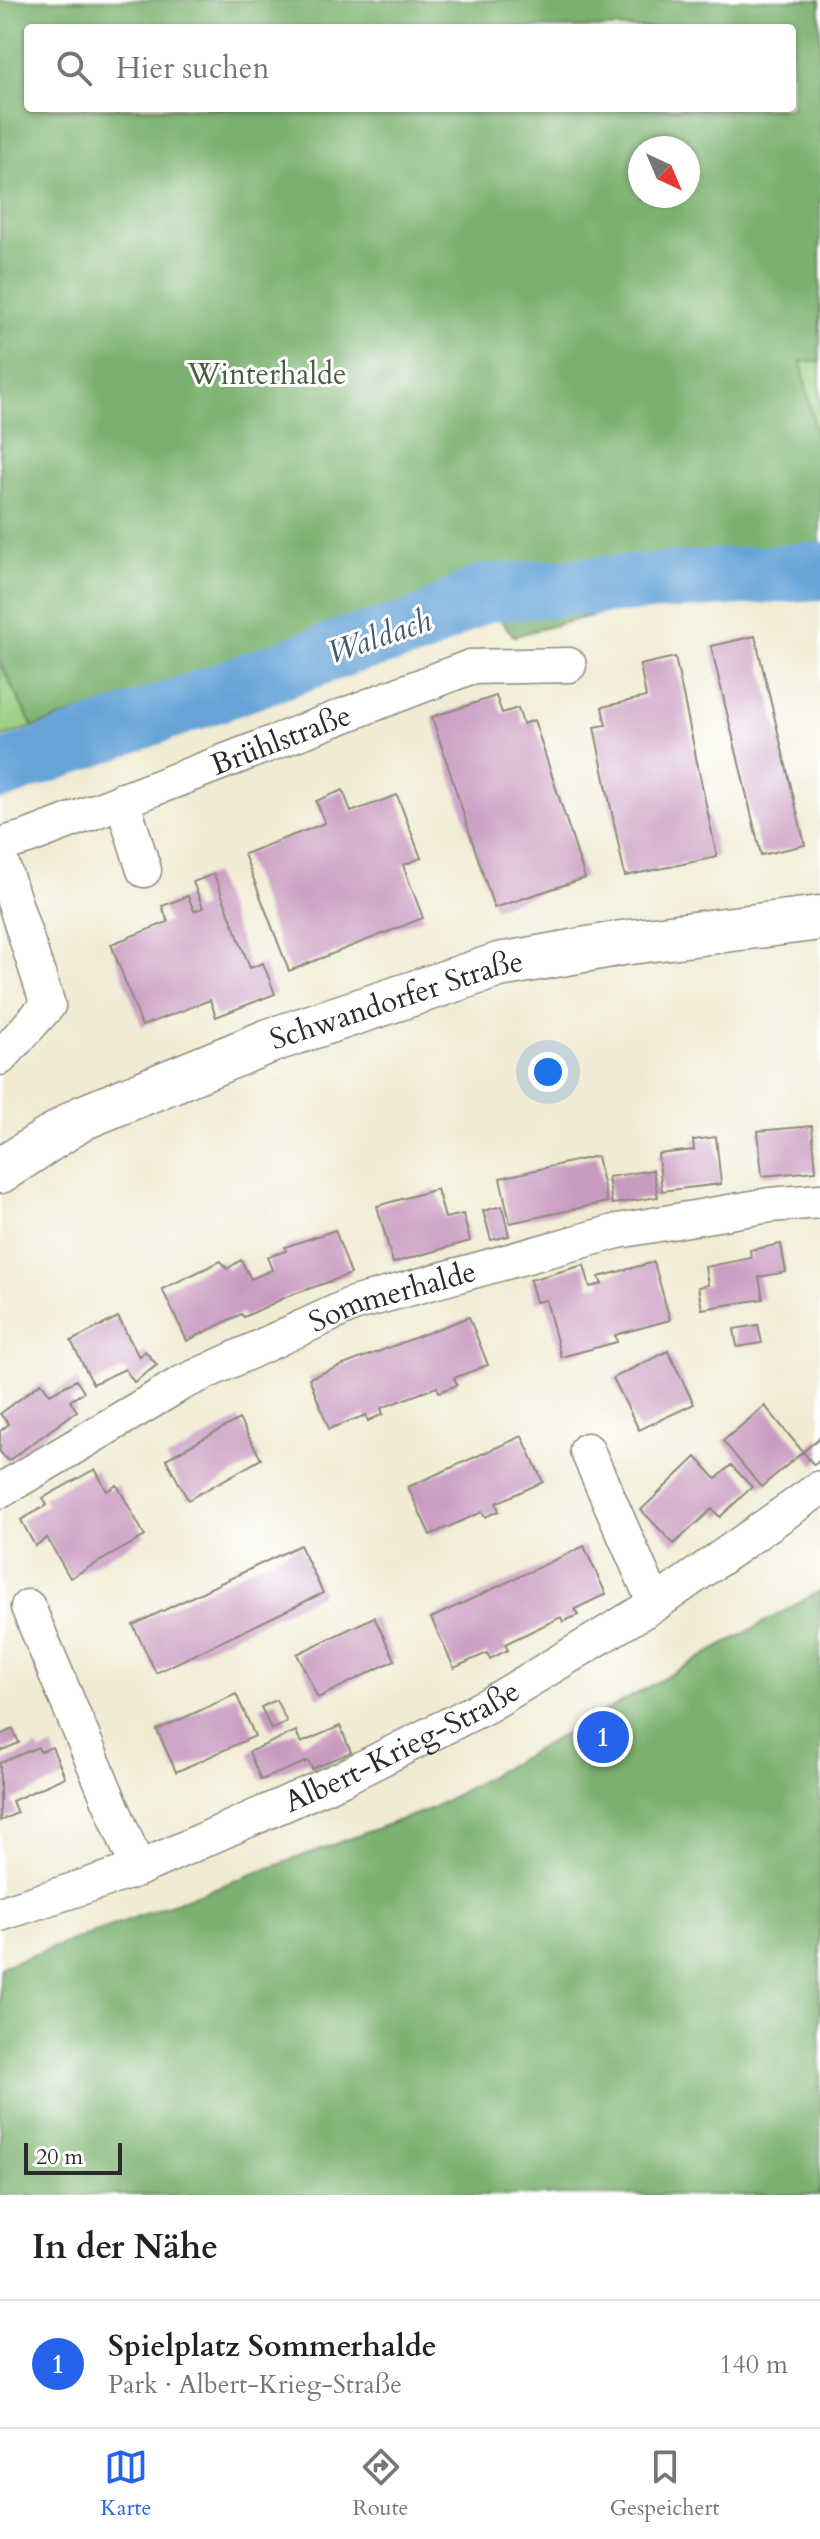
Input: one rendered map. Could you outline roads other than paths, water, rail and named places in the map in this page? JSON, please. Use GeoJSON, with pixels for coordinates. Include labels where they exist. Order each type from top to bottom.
{"type":"FeatureCollection","features":[{"type":"Feature","properties":{"kind":"main road","name":"Schwandorfer Straße"},"geometry":{"type":"LineString","coordinates":[[0,1171],[82,1118],[269,1041],[499,965],[622,943],[820,918]]}},
{"type":"Feature","properties":{"kind":"street","name":"Brühlstraße"},"geometry":{"type":"LineString","coordinates":[[0,845],[28,837],[470,667],[569,665]]}},
{"type":"Feature","properties":{"kind":"street"},"geometry":{"type":"LineString","coordinates":[[122,800],[144,870]]}},
{"type":"Feature","properties":{"kind":"street"},"geometry":{"type":"LineString","coordinates":[[0,858],[48,1005],[0,1058]]}},
{"type":"Feature","properties":{"kind":"street","name":"Sommerhalde"},"geometry":{"type":"LineString","coordinates":[[0,1491],[180,1384],[353,1304],[618,1231],[770,1205],[820,1201]]}},
{"type":"Feature","properties":{"kind":"street"},"geometry":{"type":"LineString","coordinates":[[587,1450],[655,1604]]}},
{"type":"Feature","properties":{"kind":"street","name":"Albert-Krieg-Straße"},"geometry":{"type":"LineString","coordinates":[[0,1914],[138,1869],[343,1778],[488,1705],[655,1604],[820,1488]]}},
{"type":"Feature","properties":{"kind":"street"},"geometry":{"type":"LineString","coordinates":[[28,1607],[138,1869]]}},
{"type":"Feature","properties":{"kind":"waterway","name":"Waldach"},"geometry":{"type":"LineString","coordinates":[[0,771],[348,646],[417,628],[483,593],[820,571]]}},
{"type":"Feature","properties":{"kind":"place","name":"Spielplatz Sommerhalde"},"geometry":{"type":"Point","coordinates":[603,1737]}},
{"type":"Feature","properties":{"kind":"park label","name":"Winterhalde"},"geometry":{"type":"Point","coordinates":[267,374]}}]}
